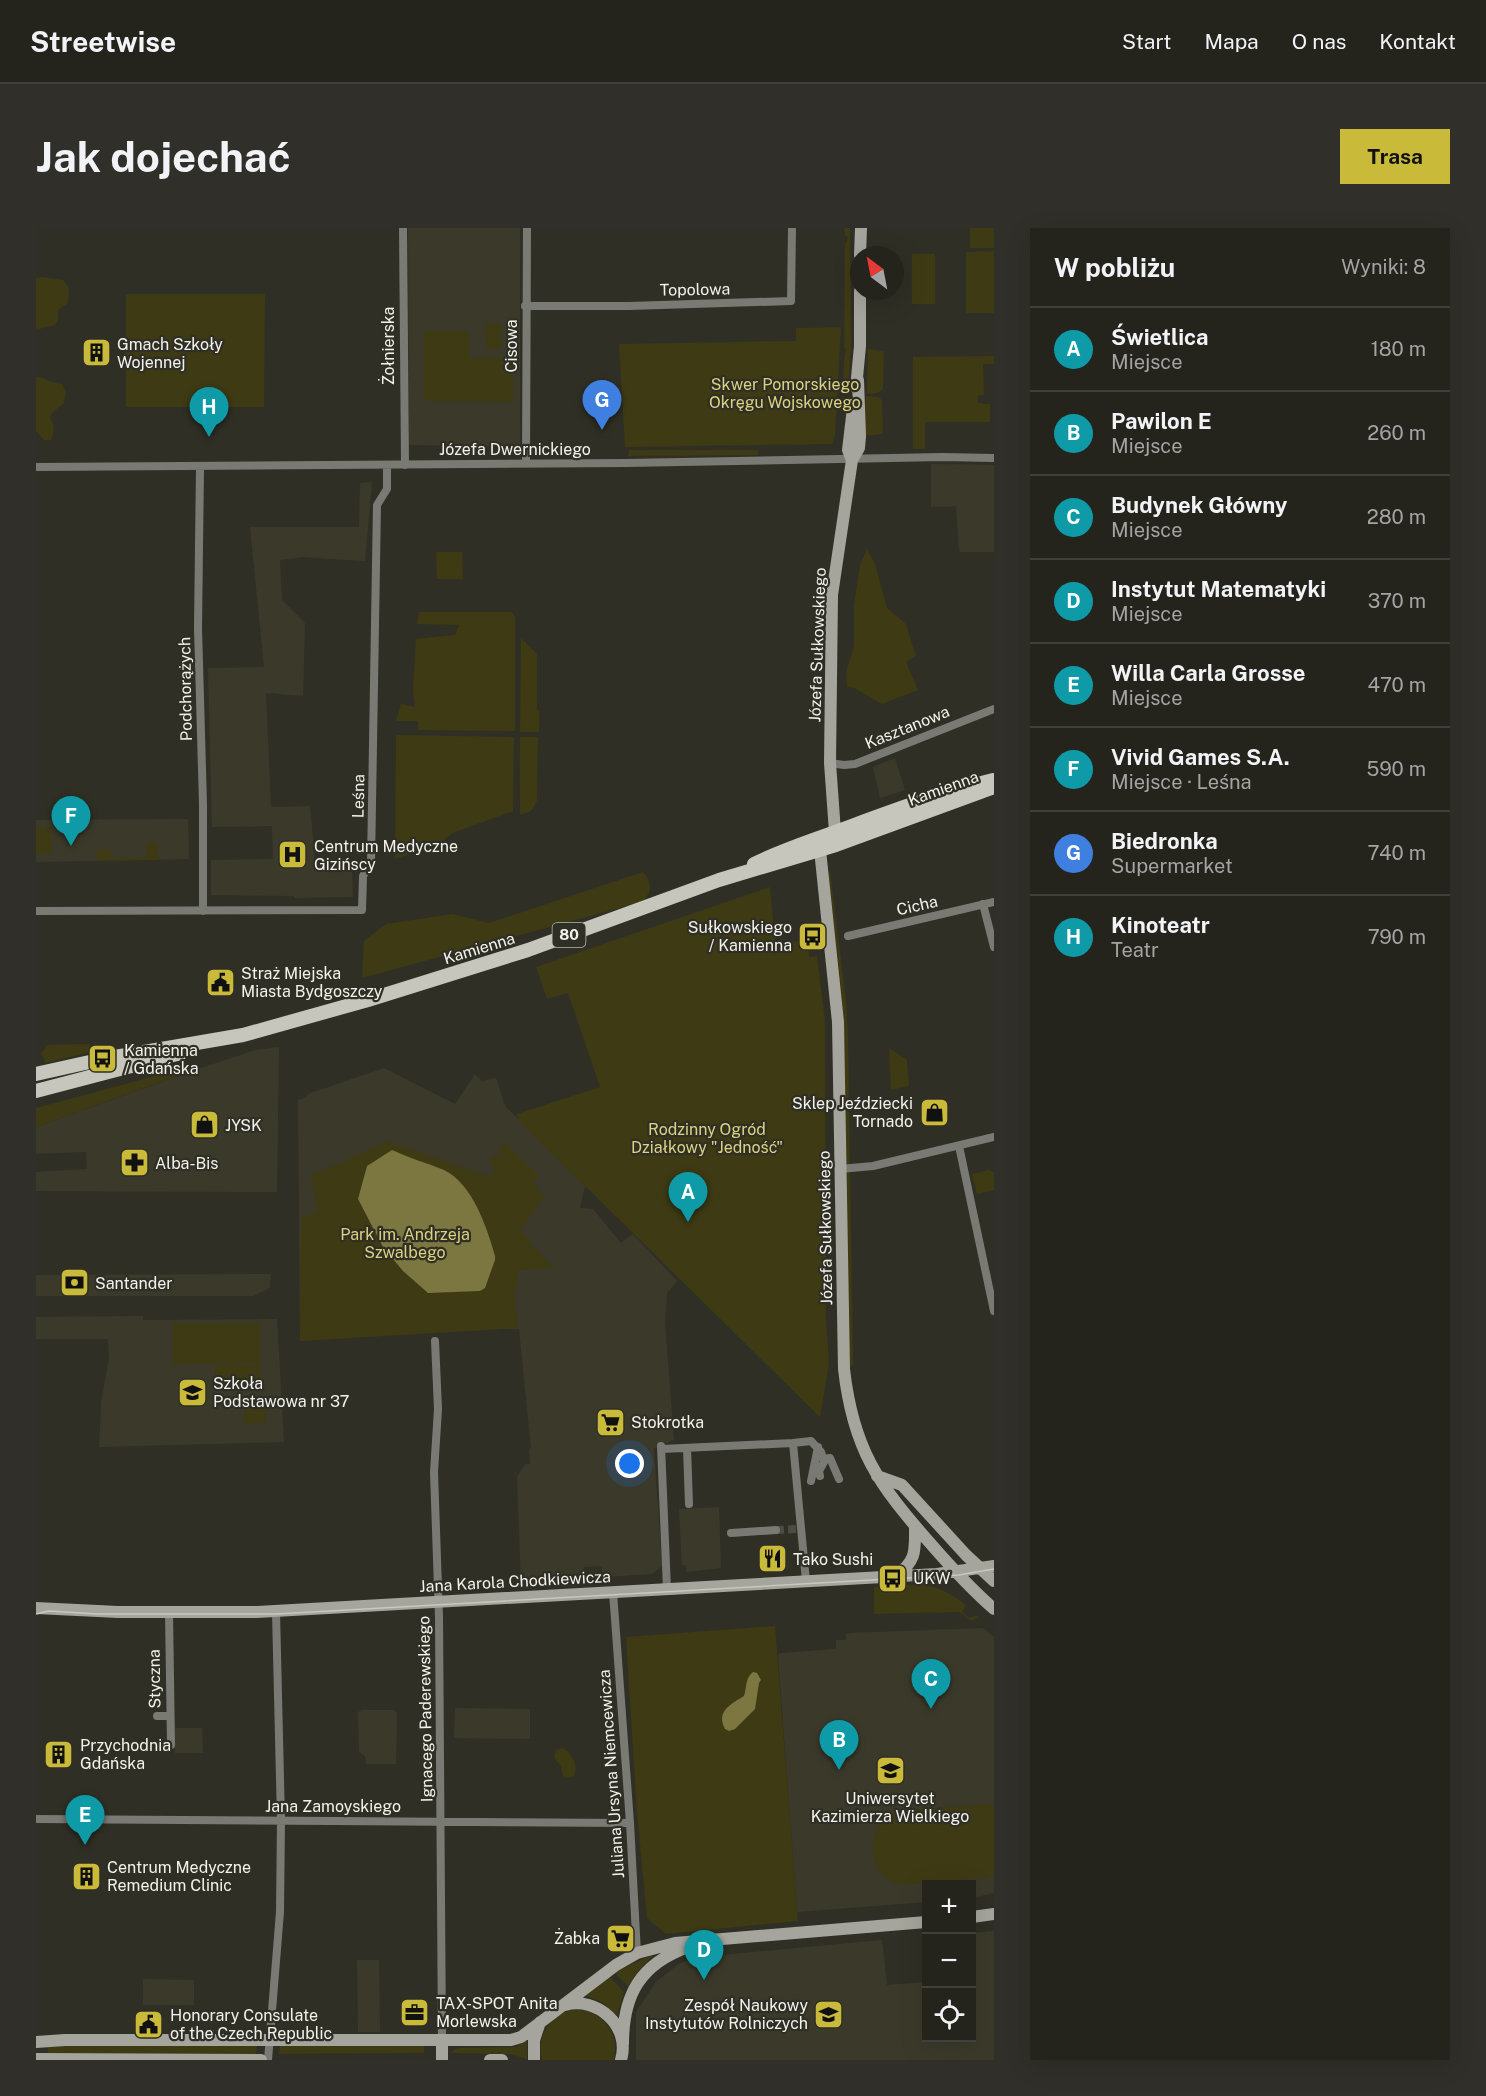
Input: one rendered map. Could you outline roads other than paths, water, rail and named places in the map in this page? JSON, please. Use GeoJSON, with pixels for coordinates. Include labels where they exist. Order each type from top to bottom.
{"type":"FeatureCollection","features":[{"type":"Feature","properties":{"kind":"main road","name":"Kamienna"},"geometry":{"type":"LineString","coordinates":[[836,839],[857,823],[955,790],[994,780]]}},
{"type":"Feature","properties":{"kind":"main road","name":"Kamienna"},"geometry":{"type":"LineString","coordinates":[[836,839],[994,787]]}},
{"type":"Feature","properties":{"kind":"main road","name":"80"},"geometry":{"type":"LineString","coordinates":[[819,843],[836,839]]}},
{"type":"Feature","properties":{"kind":"main road","name":"Kamienna"},"geometry":{"type":"LineString","coordinates":[[36,1091],[325,1013],[528,950],[719,880],[789,861],[819,843]]}},
{"type":"Feature","properties":{"kind":"main road","name":"Kamienna"},"geometry":{"type":"LineString","coordinates":[[37,1072],[243,1035]]}},
{"type":"Feature","properties":{"kind":"street","name":"Żołnierska"},"geometry":{"type":"LineString","coordinates":[[403,228],[405,465]]}},
{"type":"Feature","properties":{"kind":"street","name":"Cisowa"},"geometry":{"type":"LineString","coordinates":[[526,463],[527,228]]}},
{"type":"Feature","properties":{"kind":"street","name":"Topolowa"},"geometry":{"type":"LineString","coordinates":[[525,306],[791,302],[792,228]]}},
{"type":"Feature","properties":{"kind":"street","name":"Józefa Sułkowskiego"},"geometry":{"type":"LineString","coordinates":[[836,839],[830,763],[832,595],[852,460],[859,447],[860,300]]}},
{"type":"Feature","properties":{"kind":"street","name":"Józefa Dwernickiego"},"geometry":{"type":"LineString","coordinates":[[36,467],[994,458]]}},
{"type":"Feature","properties":{"kind":"street","name":"Leśna"},"geometry":{"type":"LineString","coordinates":[[36,911],[363,910],[363,876],[371,863],[377,505],[387,489],[387,465]]}},
{"type":"Feature","properties":{"kind":"street","name":"Podchorążych"},"geometry":{"type":"LineString","coordinates":[[200,466],[198,628],[203,911]]}},
{"type":"Feature","properties":{"kind":"street","name":"Kasztanowa"},"geometry":{"type":"LineString","coordinates":[[830,763],[855,764],[994,709]]}},
{"type":"Feature","properties":{"kind":"street","name":"Józefa Sułkowskiego"},"geometry":{"type":"LineString","coordinates":[[819,843],[838,1022],[844,1369],[852,1418],[861,1446],[895,1503],[994,1609]]}},
{"type":"Feature","properties":{"kind":"street","name":"Cicha"},"geometry":{"type":"LineString","coordinates":[[848,936],[994,902]]}},
{"type":"Feature","properties":{"kind":"street"},"geometry":{"type":"LineString","coordinates":[[983,904],[994,947]]}},
{"type":"Feature","properties":{"kind":"street"},"geometry":{"type":"LineString","coordinates":[[840,1169],[873,1166],[994,1137]]}},
{"type":"Feature","properties":{"kind":"street"},"geometry":{"type":"LineString","coordinates":[[959,1146],[994,1311]]}},
{"type":"Feature","properties":{"kind":"street","name":"Ignacego Paderewskiego"},"geometry":{"type":"LineString","coordinates":[[435,1341],[438,1419],[434,1472],[439,1602],[442,2041]]}},
{"type":"Feature","properties":{"kind":"street"},"geometry":{"type":"LineString","coordinates":[[667,1589],[661,1446],[687,1448],[811,1441],[818,1447],[824,1462],[819,1471],[820,1476]]}},
{"type":"Feature","properties":{"kind":"street"},"geometry":{"type":"LineString","coordinates":[[794,1443],[799,1528],[806,1581]]}},
{"type":"Feature","properties":{"kind":"street"},"geometry":{"type":"LineString","coordinates":[[811,1481],[818,1447]]}},
{"type":"Feature","properties":{"kind":"street"},"geometry":{"type":"LineString","coordinates":[[687,1448],[689,1504]]}},
{"type":"Feature","properties":{"kind":"street"},"geometry":{"type":"LineString","coordinates":[[823,1459],[830,1458],[839,1479]]}},
{"type":"Feature","properties":{"kind":"street"},"geometry":{"type":"LineString","coordinates":[[877,1476],[902,1485],[980,1569],[994,1581]]}},
{"type":"Feature","properties":{"kind":"street"},"geometry":{"type":"LineString","coordinates":[[896,1576],[906,1568],[914,1555],[915,1526]]}},
{"type":"Feature","properties":{"kind":"street"},"geometry":{"type":"LineString","coordinates":[[731,1533],[776,1530]]}},
{"type":"Feature","properties":{"kind":"street","name":"Jana Karola Chodkiewicza"},"geometry":{"type":"LineString","coordinates":[[36,1608],[101,1611],[276,1612],[896,1576],[957,1572],[994,1566]]}},
{"type":"Feature","properties":{"kind":"street","name":"Juliana Ursyna Niemcewicza"},"geometry":{"type":"LineString","coordinates":[[613,1592],[637,1953]]}},
{"type":"Feature","properties":{"kind":"street","name":"Styczna"},"geometry":{"type":"LineString","coordinates":[[168,1612],[171,1745]]}},
{"type":"Feature","properties":{"kind":"street"},"geometry":{"type":"LineString","coordinates":[[268,2060],[280,1912],[276,1612]]}},
{"type":"Feature","properties":{"kind":"street"},"geometry":{"type":"LineString","coordinates":[[157,1716],[170,1716]]}},
{"type":"Feature","properties":{"kind":"street","name":"Jana Zamoyskiego"},"geometry":{"type":"LineString","coordinates":[[36,1819],[630,1823]]}},
{"type":"Feature","properties":{"kind":"street"},"geometry":{"type":"LineString","coordinates":[[976,1916],[994,1914]]}},
{"type":"Feature","properties":{"kind":"street"},"geometry":{"type":"LineString","coordinates":[[36,2042],[64,2040],[511,2040],[521,2037],[608,1970],[637,1953],[660,1946],[922,1922]]}},
{"type":"Feature","properties":{"kind":"street"},"geometry":{"type":"LineString","coordinates":[[622,2055],[624,2013],[638,1982],[654,1964],[670,1953],[700,1942]]}},
{"type":"Feature","properties":{"kind":"street"},"geometry":{"type":"LineString","coordinates":[[561,2006],[585,2003],[603,2011],[615,2024],[622,2055]]}},
{"type":"Feature","properties":{"kind":"street"},"geometry":{"type":"LineString","coordinates":[[534,2060],[534,2040],[541,2021]]}},
{"type":"Feature","properties":{"kind":"street"},"geometry":{"type":"LineString","coordinates":[[442,2041],[442,2060]]}},
{"type":"Feature","properties":{"kind":"street"},"geometry":{"type":"LineString","coordinates":[[36,2059],[261,2060]]}},
{"type":"Feature","properties":{"kind":"street"},"geometry":{"type":"LineString","coordinates":[[490,2060],[502,2060]]}},
{"type":"Feature","properties":{"kind":"tunnel"},"geometry":{"type":"LineString","coordinates":[[776,1530],[798,1529]]}},
{"type":"Feature","properties":{"kind":"tram line"},"geometry":{"type":"LineString","coordinates":[[36,1614],[49,1611],[98,1614],[276,1614],[959,1575],[994,1569]]}},
{"type":"Feature","properties":{"kind":"place","name":"Gmach Szkoły Wojennej"},"geometry":{"type":"Point","coordinates":[96,353]}},
{"type":"Feature","properties":{"kind":"place","name":"Biedronka"},"geometry":{"type":"Point","coordinates":[602,430]}},
{"type":"Feature","properties":{"kind":"place","name":"Kinoteatr"},"geometry":{"type":"Point","coordinates":[209,437]}},
{"type":"Feature","properties":{"kind":"place","name":"Vivid Games S.A."},"geometry":{"type":"Point","coordinates":[71,846]}},
{"type":"Feature","properties":{"kind":"place","name":"Centrum Medyczne Gizińscy"},"geometry":{"type":"Point","coordinates":[293,855]}},
{"type":"Feature","properties":{"kind":"place","name":"Sułkowskiego / Kamienna"},"geometry":{"type":"Point","coordinates":[813,936]}},
{"type":"Feature","properties":{"kind":"place","name":"Straż Miejska Miasta Bydgoszczy"},"geometry":{"type":"Point","coordinates":[220,982]}},
{"type":"Feature","properties":{"kind":"place","name":"Kamienna / Gdańska"},"geometry":{"type":"Point","coordinates":[103,1059]}},
{"type":"Feature","properties":{"kind":"place","name":"Sklep Jeździecki Tornado"},"geometry":{"type":"Point","coordinates":[934,1112]}},
{"type":"Feature","properties":{"kind":"place","name":"JYSK"},"geometry":{"type":"Point","coordinates":[204,1125]}},
{"type":"Feature","properties":{"kind":"place","name":"Alba-Bis"},"geometry":{"type":"Point","coordinates":[134,1163]}},
{"type":"Feature","properties":{"kind":"place","name":"Świetlica"},"geometry":{"type":"Point","coordinates":[688,1222]}},
{"type":"Feature","properties":{"kind":"place","name":"Santander"},"geometry":{"type":"Point","coordinates":[74,1283]}},
{"type":"Feature","properties":{"kind":"place","name":"Szkoła Podstawowa nr 37"},"geometry":{"type":"Point","coordinates":[192,1392]}},
{"type":"Feature","properties":{"kind":"place","name":"Stokrotka"},"geometry":{"type":"Point","coordinates":[610,1422]}},
{"type":"Feature","properties":{"kind":"place","name":"Tako Sushi"},"geometry":{"type":"Point","coordinates":[772,1559]}},
{"type":"Feature","properties":{"kind":"place","name":"UKW"},"geometry":{"type":"Point","coordinates":[892,1578]}},
{"type":"Feature","properties":{"kind":"place","name":"Budynek Główny"},"geometry":{"type":"Point","coordinates":[931,1709]}},
{"type":"Feature","properties":{"kind":"place","name":"Przychodnia Gdańska"},"geometry":{"type":"Point","coordinates":[59,1754]}},
{"type":"Feature","properties":{"kind":"place","name":"Pawilon E"},"geometry":{"type":"Point","coordinates":[839,1770]}},
{"type":"Feature","properties":{"kind":"place","name":"Uniwersytet Kazimierza Wielkiego"},"geometry":{"type":"Point","coordinates":[890,1770]}},
{"type":"Feature","properties":{"kind":"place","name":"Willa Carla Grosse"},"geometry":{"type":"Point","coordinates":[85,1845]}},
{"type":"Feature","properties":{"kind":"place","name":"Centrum Medyczne Remedium Clinic"},"geometry":{"type":"Point","coordinates":[86,1876]}},
{"type":"Feature","properties":{"kind":"place","name":"Żabka"},"geometry":{"type":"Point","coordinates":[621,1938]}},
{"type":"Feature","properties":{"kind":"place","name":"Instytut Matematyki"},"geometry":{"type":"Point","coordinates":[704,1980]}},
{"type":"Feature","properties":{"kind":"place","name":"TAX-SPOT Anita Morlewska"},"geometry":{"type":"Point","coordinates":[415,2012]}},
{"type":"Feature","properties":{"kind":"place","name":"Zespół Naukowy Instytutów Rolniczych"},"geometry":{"type":"Point","coordinates":[829,2014]}},
{"type":"Feature","properties":{"kind":"place","name":"Honorary Consulate of the Czech Republic"},"geometry":{"type":"Point","coordinates":[149,2024]}},
{"type":"Feature","properties":{"kind":"park label","name":"Skwer Pomorskiego Okręgu Wojskowego"},"geometry":{"type":"Point","coordinates":[785,393]}},
{"type":"Feature","properties":{"kind":"park label","name":"Rodzinny Ogród Działkowy \"Jedność\""},"geometry":{"type":"Point","coordinates":[707,1138]}},
{"type":"Feature","properties":{"kind":"park label","name":"Park im. Andrzeja Szwalbego"},"geometry":{"type":"Point","coordinates":[405,1243]}}]}
